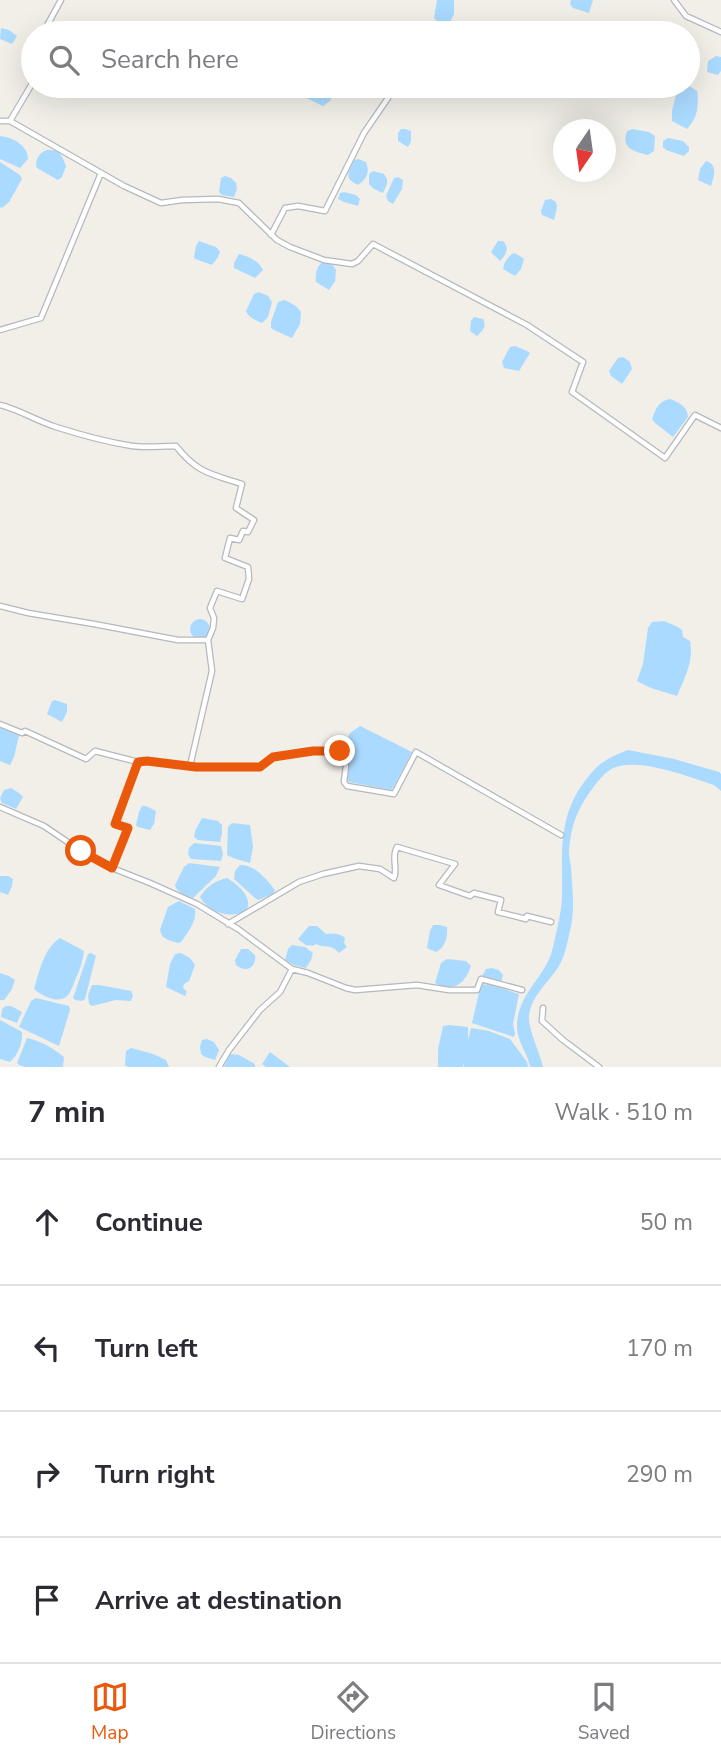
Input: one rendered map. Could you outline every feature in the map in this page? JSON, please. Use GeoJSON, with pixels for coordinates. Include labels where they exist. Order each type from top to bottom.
{"type":"FeatureCollection","features":[{"type":"Feature","properties":{"kind":"street"},"geometry":{"type":"LineString","coordinates":[[50,21],[61,0]]}},
{"type":"Feature","properties":{"kind":"street"},"geometry":{"type":"LineString","coordinates":[[674,0],[686,16],[697,21]]}},
{"type":"Feature","properties":{"kind":"street"},"geometry":{"type":"LineString","coordinates":[[700,22],[721,32]]}},
{"type":"Feature","properties":{"kind":"street"},"geometry":{"type":"LineString","coordinates":[[10,121],[24,98]]}},
{"type":"Feature","properties":{"kind":"street"},"geometry":{"type":"LineString","coordinates":[[271,235],[285,208],[298,206],[325,211],[364,134],[387,98]]}},
{"type":"Feature","properties":{"kind":"street"},"geometry":{"type":"LineString","coordinates":[[0,121],[10,121],[101,173],[161,203],[218,198],[239,203],[271,235],[290,247],[324,260],[352,264],[373,244],[527,325],[583,362],[572,392],[665,458],[695,415],[721,428]]}},
{"type":"Feature","properties":{"kind":"street"},"geometry":{"type":"LineString","coordinates":[[0,330],[41,318],[101,173]]}},
{"type":"Feature","properties":{"kind":"street"},"geometry":{"type":"LineString","coordinates":[[0,405],[57,428],[104,440],[134,446],[176,446],[187,460],[203,472],[242,484],[236,508],[254,520],[248,532],[243,531],[239,540],[230,538],[225,558],[248,567],[249,579],[242,599],[217,591],[210,608],[214,618],[208,640],[212,671],[190,766]]}},
{"type":"Feature","properties":{"kind":"street"},"geometry":{"type":"LineString","coordinates":[[0,606],[178,640],[208,640]]}},
{"type":"Feature","properties":{"kind":"street"},"geometry":{"type":"LineString","coordinates":[[0,724],[22,733],[25,731],[86,759],[95,751],[138,762],[260,767],[273,757],[313,751],[340,751],[346,766],[346,786],[394,794],[416,752],[561,835]]}},
{"type":"Feature","properties":{"kind":"street"},"geometry":{"type":"LineString","coordinates":[[112,868],[128,828],[115,824],[138,762]]}},
{"type":"Feature","properties":{"kind":"street"},"geometry":{"type":"LineString","coordinates":[[0,807],[44,826],[112,868],[197,904],[292,969],[346,988],[355,990],[417,985],[449,990],[477,990],[481,979],[522,990]]}},
{"type":"Feature","properties":{"kind":"street"},"geometry":{"type":"LineString","coordinates":[[228,923],[299,882],[323,874],[359,866],[380,869],[394,878],[394,852],[397,847],[455,864],[439,885],[470,895],[474,892],[501,900],[498,912],[551,922]]}},
{"type":"Feature","properties":{"kind":"street"},"geometry":{"type":"LineString","coordinates":[[219,1067],[260,1010],[280,992],[292,969]]}},
{"type":"Feature","properties":{"kind":"street"},"geometry":{"type":"LineString","coordinates":[[543,1008],[542,1021],[599,1067]]}},
{"type":"Feature","properties":{"kind":"water"},"geometry":{"type":"Polygon","coordinates":[[[437,0],[454,0],[454,14],[450,21],[437,21],[434,18],[437,0]]]}},
{"type":"Feature","properties":{"kind":"water"},"geometry":{"type":"Polygon","coordinates":[[[571,0],[593,0],[589,13],[573,8],[571,0]]]}},
{"type":"Feature","properties":{"kind":"water"},"geometry":{"type":"Polygon","coordinates":[[[1,28],[17,36],[12,44],[0,39],[1,28]]]}},
{"type":"Feature","properties":{"kind":"water"},"geometry":{"type":"Polygon","coordinates":[[[716,56],[721,57],[721,71],[718,75],[707,72],[708,61],[716,56]]]}},
{"type":"Feature","properties":{"kind":"water"},"geometry":{"type":"Polygon","coordinates":[[[306,98],[331,98],[323,106],[306,98]]]}},
{"type":"Feature","properties":{"kind":"water"},"geometry":{"type":"Polygon","coordinates":[[[675,98],[697,98],[696,116],[687,129],[672,121],[675,98]]]}},
{"type":"Feature","properties":{"kind":"water"},"geometry":{"type":"Polygon","coordinates":[[[401,129],[411,131],[408,147],[398,141],[401,129]]]}},
{"type":"Feature","properties":{"kind":"water"},"geometry":{"type":"Polygon","coordinates":[[[633,129],[655,136],[654,151],[648,155],[627,145],[627,131],[633,129]]]}},
{"type":"Feature","properties":{"kind":"water"},"geometry":{"type":"Polygon","coordinates":[[[0,136],[14,140],[25,150],[28,159],[20,168],[0,159],[0,136]]]}},
{"type":"Feature","properties":{"kind":"water"},"geometry":{"type":"Polygon","coordinates":[[[668,138],[683,141],[689,151],[684,156],[666,150],[663,141],[668,138]]]}},
{"type":"Feature","properties":{"kind":"water"},"geometry":{"type":"Polygon","coordinates":[[[47,150],[60,154],[66,166],[58,180],[37,168],[38,157],[47,150]]]}},
{"type":"Feature","properties":{"kind":"water"},"geometry":{"type":"Polygon","coordinates":[[[354,160],[366,162],[368,172],[358,185],[350,180],[348,174],[354,160]]]}},
{"type":"Feature","properties":{"kind":"water"},"geometry":{"type":"Polygon","coordinates":[[[706,161],[714,168],[711,186],[698,180],[700,169],[706,161]]]}},
{"type":"Feature","properties":{"kind":"water"},"geometry":{"type":"Polygon","coordinates":[[[0,162],[22,179],[9,202],[2,208],[0,207],[0,162]]]}},
{"type":"Feature","properties":{"kind":"water"},"geometry":{"type":"Polygon","coordinates":[[[373,171],[384,174],[387,179],[383,193],[369,184],[369,174],[373,171]]]}},
{"type":"Feature","properties":{"kind":"water"},"geometry":{"type":"Polygon","coordinates":[[[225,176],[236,183],[234,197],[219,192],[221,178],[225,176]]]}},
{"type":"Feature","properties":{"kind":"water"},"geometry":{"type":"Polygon","coordinates":[[[394,178],[403,180],[402,189],[393,204],[386,196],[394,178]]]}},
{"type":"Feature","properties":{"kind":"water"},"geometry":{"type":"Polygon","coordinates":[[[344,192],[360,199],[358,206],[338,199],[340,193],[344,192]]]}},
{"type":"Feature","properties":{"kind":"water"},"geometry":{"type":"Polygon","coordinates":[[[545,200],[556,202],[557,207],[554,220],[542,215],[541,211],[545,200]]]}},
{"type":"Feature","properties":{"kind":"water"},"geometry":{"type":"Polygon","coordinates":[[[199,241],[216,247],[220,252],[212,265],[195,259],[199,241]]]}},
{"type":"Feature","properties":{"kind":"water"},"geometry":{"type":"Polygon","coordinates":[[[498,241],[503,241],[507,249],[500,261],[491,252],[498,241]]]}},
{"type":"Feature","properties":{"kind":"water"},"geometry":{"type":"Polygon","coordinates":[[[514,253],[524,259],[515,276],[503,269],[514,253]]]}},
{"type":"Feature","properties":{"kind":"water"},"geometry":{"type":"Polygon","coordinates":[[[239,254],[253,259],[263,270],[255,278],[234,268],[239,254]]]}},
{"type":"Feature","properties":{"kind":"water"},"geometry":{"type":"Polygon","coordinates":[[[323,262],[333,265],[336,270],[335,281],[329,290],[316,282],[317,270],[323,262]]]}},
{"type":"Feature","properties":{"kind":"water"},"geometry":{"type":"Polygon","coordinates":[[[259,292],[268,296],[272,302],[268,317],[262,323],[246,311],[254,294],[259,292]]]}},
{"type":"Feature","properties":{"kind":"water"},"geometry":{"type":"Polygon","coordinates":[[[285,300],[301,312],[300,324],[292,338],[271,328],[278,302],[285,300]]]}},
{"type":"Feature","properties":{"kind":"water"},"geometry":{"type":"Polygon","coordinates":[[[474,317],[483,319],[485,324],[477,336],[470,331],[474,317]]]}},
{"type":"Feature","properties":{"kind":"water"},"geometry":{"type":"Polygon","coordinates":[[[515,346],[530,353],[519,371],[504,368],[502,362],[510,347],[515,346]]]}},
{"type":"Feature","properties":{"kind":"water"},"geometry":{"type":"Polygon","coordinates":[[[623,357],[630,362],[632,369],[622,384],[611,376],[609,371],[618,358],[623,357]]]}},
{"type":"Feature","properties":{"kind":"water"},"geometry":{"type":"Polygon","coordinates":[[[670,399],[682,405],[688,417],[673,437],[652,419],[660,404],[670,399]]]}},
{"type":"Feature","properties":{"kind":"water"},"geometry":{"type":"Polygon","coordinates":[[[200,619],[207,622],[210,629],[207,636],[200,639],[193,636],[190,629],[193,622],[200,619]]]}},
{"type":"Feature","properties":{"kind":"water"},"geometry":{"type":"Polygon","coordinates":[[[664,621],[682,630],[683,637],[690,641],[690,662],[677,696],[637,681],[643,664],[648,628],[652,622],[664,621]]]}},
{"type":"Feature","properties":{"kind":"water"},"geometry":{"type":"Polygon","coordinates":[[[52,701],[67,704],[67,712],[62,722],[47,714],[52,701]]]}},
{"type":"Feature","properties":{"kind":"water"},"geometry":{"type":"Polygon","coordinates":[[[360,726],[412,752],[391,790],[349,782],[347,779],[349,765],[343,750],[350,733],[360,726]]]}},
{"type":"Feature","properties":{"kind":"water"},"geometry":{"type":"Polygon","coordinates":[[[0,727],[19,735],[10,765],[0,761],[0,727]]]}},
{"type":"Feature","properties":{"kind":"water"},"geometry":{"type":"Polygon","coordinates":[[[628,750],[719,772],[721,791],[714,785],[679,773],[639,765],[616,767],[592,788],[578,813],[571,834],[569,853],[573,911],[565,951],[559,966],[530,1009],[530,1027],[543,1067],[530,1067],[517,1032],[518,1015],[552,951],[561,904],[563,840],[568,812],[592,772],[607,759],[628,750]]]}},
{"type":"Feature","properties":{"kind":"water"},"geometry":{"type":"Polygon","coordinates":[[[11,788],[23,797],[16,809],[2,803],[0,798],[4,790],[11,788]]]}},
{"type":"Feature","properties":{"kind":"water"},"geometry":{"type":"Polygon","coordinates":[[[142,806],[156,811],[150,830],[136,825],[142,806]]]}},
{"type":"Feature","properties":{"kind":"water"},"geometry":{"type":"Polygon","coordinates":[[[202,818],[218,821],[222,825],[220,842],[198,840],[194,837],[202,818]]]}},
{"type":"Feature","properties":{"kind":"water"},"geometry":{"type":"Polygon","coordinates":[[[232,823],[250,825],[253,847],[250,863],[227,855],[228,827],[232,823]]]}},
{"type":"Feature","properties":{"kind":"water"},"geometry":{"type":"Polygon","coordinates":[[[194,843],[221,846],[221,861],[191,859],[189,848],[194,843]]]}},
{"type":"Feature","properties":{"kind":"water"},"geometry":{"type":"Polygon","coordinates":[[[189,863],[220,867],[216,876],[193,898],[179,892],[175,885],[189,863]]]}},
{"type":"Feature","properties":{"kind":"water"},"geometry":{"type":"Polygon","coordinates":[[[240,865],[251,867],[260,873],[275,890],[273,894],[258,900],[255,898],[234,879],[235,871],[240,865]]]}},
{"type":"Feature","properties":{"kind":"water"},"geometry":{"type":"Polygon","coordinates":[[[0,876],[13,879],[8,895],[0,892],[0,876]]]}},
{"type":"Feature","properties":{"kind":"water"},"geometry":{"type":"Polygon","coordinates":[[[227,878],[246,896],[246,911],[220,913],[204,903],[200,897],[212,884],[227,878]]]}},
{"type":"Feature","properties":{"kind":"water"},"geometry":{"type":"Polygon","coordinates":[[[179,901],[195,909],[195,913],[189,930],[178,943],[162,936],[160,930],[168,907],[179,901]]]}},
{"type":"Feature","properties":{"kind":"water"},"geometry":{"type":"Polygon","coordinates":[[[433,925],[447,927],[445,942],[436,952],[427,948],[433,925]]]}},
{"type":"Feature","properties":{"kind":"water"},"geometry":{"type":"Polygon","coordinates":[[[309,926],[317,926],[326,934],[341,935],[345,938],[347,947],[339,953],[330,947],[316,944],[307,946],[298,939],[309,926]]]}},
{"type":"Feature","properties":{"kind":"water"},"geometry":{"type":"Polygon","coordinates":[[[60,938],[84,951],[70,992],[66,997],[57,999],[42,995],[34,989],[46,954],[60,938]]]}},
{"type":"Feature","properties":{"kind":"water"},"geometry":{"type":"Polygon","coordinates":[[[292,945],[305,947],[313,953],[306,968],[285,960],[292,945]]]}},
{"type":"Feature","properties":{"kind":"water"},"geometry":{"type":"Polygon","coordinates":[[[241,949],[248,949],[255,955],[250,968],[243,969],[236,965],[235,960],[241,949]]]}},
{"type":"Feature","properties":{"kind":"water"},"geometry":{"type":"Polygon","coordinates":[[[181,953],[195,965],[189,981],[184,984],[183,988],[187,992],[185,996],[166,987],[170,964],[175,954],[181,953]]]}},
{"type":"Feature","properties":{"kind":"water"},"geometry":{"type":"Polygon","coordinates":[[[88,954],[96,956],[85,999],[75,1000],[73,998],[88,954]]]}},
{"type":"Feature","properties":{"kind":"water"},"geometry":{"type":"Polygon","coordinates":[[[447,959],[466,961],[471,966],[462,982],[453,987],[435,983],[441,963],[447,959]]]}},
{"type":"Feature","properties":{"kind":"water"},"geometry":{"type":"Polygon","coordinates":[[[492,968],[503,975],[501,982],[484,979],[482,976],[486,969],[492,968]]]}},
{"type":"Feature","properties":{"kind":"water"},"geometry":{"type":"Polygon","coordinates":[[[0,973],[15,980],[4,1000],[0,1000],[0,973]]]}},
{"type":"Feature","properties":{"kind":"water"},"geometry":{"type":"Polygon","coordinates":[[[481,984],[519,994],[513,1024],[514,1037],[472,1023],[481,984]]]}},
{"type":"Feature","properties":{"kind":"water"},"geometry":{"type":"Polygon","coordinates":[[[92,985],[131,991],[133,995],[131,1001],[116,1000],[92,1006],[89,1004],[88,995],[92,985]]]}},
{"type":"Feature","properties":{"kind":"water"},"geometry":{"type":"Polygon","coordinates":[[[36,998],[69,1006],[59,1046],[19,1027],[31,1001],[36,998]]]}},
{"type":"Feature","properties":{"kind":"water"},"geometry":{"type":"Polygon","coordinates":[[[6,1006],[22,1012],[17,1023],[1,1017],[2,1009],[6,1006]]]}},
{"type":"Feature","properties":{"kind":"water"},"geometry":{"type":"Polygon","coordinates":[[[0,1020],[22,1032],[19,1049],[10,1062],[0,1059],[0,1020]]]}},
{"type":"Feature","properties":{"kind":"water"},"geometry":{"type":"Polygon","coordinates":[[[443,1026],[468,1027],[468,1040],[471,1028],[510,1039],[528,1067],[464,1067],[464,1062],[463,1067],[438,1067],[438,1049],[443,1026]]]}},
{"type":"Feature","properties":{"kind":"water"},"geometry":{"type":"Polygon","coordinates":[[[27,1038],[47,1045],[64,1057],[63,1067],[19,1065],[17,1063],[27,1038]]]}},
{"type":"Feature","properties":{"kind":"water"},"geometry":{"type":"Polygon","coordinates":[[[202,1040],[214,1042],[219,1050],[215,1060],[201,1054],[202,1040]]]}},
{"type":"Feature","properties":{"kind":"water"},"geometry":{"type":"Polygon","coordinates":[[[131,1048],[166,1060],[169,1067],[128,1067],[125,1065],[126,1051],[131,1048]]]}},
{"type":"Feature","properties":{"kind":"water"},"geometry":{"type":"Polygon","coordinates":[[[270,1052],[290,1067],[266,1067],[262,1064],[270,1052]]]}},
{"type":"Feature","properties":{"kind":"water"},"geometry":{"type":"Polygon","coordinates":[[[230,1054],[239,1055],[255,1064],[255,1067],[224,1067],[230,1054]]]}},
{"type":"Feature","properties":{"kind":"route"},"geometry":{"type":"LineString","coordinates":[[81,851],[112,868],[128,828],[115,824],[138,762],[196,767],[260,767],[273,757],[313,751],[340,751]]}}]}
